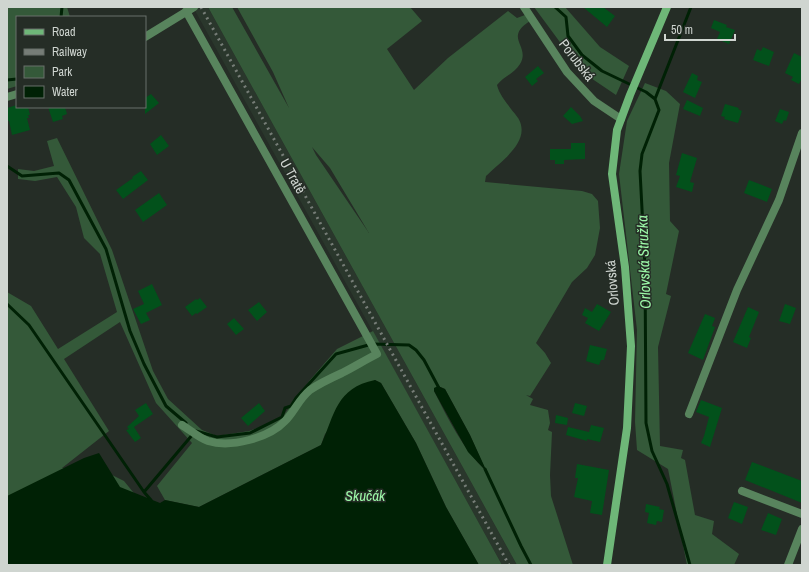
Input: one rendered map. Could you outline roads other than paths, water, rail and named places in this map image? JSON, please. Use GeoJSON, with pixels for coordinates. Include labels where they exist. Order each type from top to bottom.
{"type":"FeatureCollection","features":[{"type":"Feature","properties":{"kind":"main road","name":"Orlovská"},"geometry":{"type":"LineString","coordinates":[[607,565],[627,428],[631,346],[625,267],[612,174],[617,130],[636,80],[667,7]]}},
{"type":"Feature","properties":{"kind":"street"},"geometry":{"type":"LineString","coordinates":[[146,36],[194,7]]}},
{"type":"Feature","properties":{"kind":"street","name":"Porubská"},"geometry":{"type":"LineString","coordinates":[[524,7],[567,72],[594,101],[621,119]]}},
{"type":"Feature","properties":{"kind":"street","name":"U Tratě"},"geometry":{"type":"LineString","coordinates":[[185,427],[208,441],[224,443],[237,442],[266,435],[276,430],[286,421],[299,401],[309,391],[319,384],[343,373],[376,352],[186,11]]}},
{"type":"Feature","properties":{"kind":"street"},"geometry":{"type":"LineString","coordinates":[[689,414],[737,290],[779,200],[802,133]]}},
{"type":"Feature","properties":{"kind":"street"},"geometry":{"type":"LineString","coordinates":[[742,491],[802,514]]}},
{"type":"Feature","properties":{"kind":"street"},"geometry":{"type":"LineString","coordinates":[[788,565],[802,529]]}},
{"type":"Feature","properties":{"kind":"water","name":"Skučák"},"geometry":{"type":"Polygon","coordinates":[[[375,380],[381,383],[416,443],[446,507],[479,565],[7,565],[7,496],[84,458],[99,453],[120,487],[160,503],[165,500],[199,507],[321,445],[334,413],[344,396],[352,389],[375,380]]]}},
{"type":"Feature","properties":{"kind":"water"},"geometry":{"type":"Polygon","coordinates":[[[438,386],[445,389],[470,435],[487,472],[468,452],[434,391],[434,388],[438,386]]]}},
{"type":"Feature","properties":{"kind":"waterway"},"geometry":{"type":"LineString","coordinates":[[61,16],[62,7]]}},
{"type":"Feature","properties":{"kind":"waterway","name":"Orlovská Stružka"},"geometry":{"type":"LineString","coordinates":[[555,7],[566,17],[568,36],[582,55],[602,71],[646,92],[655,99],[659,110],[642,154],[640,171],[645,266],[646,423],[652,451],[667,484],[690,565]]}},
{"type":"Feature","properties":{"kind":"waterway"},"geometry":{"type":"LineString","coordinates":[[655,99],[691,7]]}},
{"type":"Feature","properties":{"kind":"waterway"},"geometry":{"type":"LineString","coordinates":[[7,80],[16,79]]}},
{"type":"Feature","properties":{"kind":"waterway"},"geometry":{"type":"LineString","coordinates":[[7,166],[22,176],[59,173],[69,180],[106,249],[130,331],[144,364],[166,406],[186,423]]}},
{"type":"Feature","properties":{"kind":"waterway"},"geometry":{"type":"LineString","coordinates":[[7,304],[29,325],[144,492]]}},
{"type":"Feature","properties":{"kind":"waterway"},"geometry":{"type":"LineString","coordinates":[[196,431],[217,437],[250,433],[282,417],[285,408],[291,406],[296,398],[336,354],[372,344],[409,345],[416,350],[424,360],[440,390]]}},
{"type":"Feature","properties":{"kind":"waterway"},"geometry":{"type":"LineString","coordinates":[[151,500],[144,492],[193,434]]}},
{"type":"Feature","properties":{"kind":"waterway"},"geometry":{"type":"LineString","coordinates":[[485,469],[531,565]]}},
{"type":"Feature","properties":{"kind":"railway"},"geometry":{"type":"LineString","coordinates":[[201,7],[509,565]]}}]}
